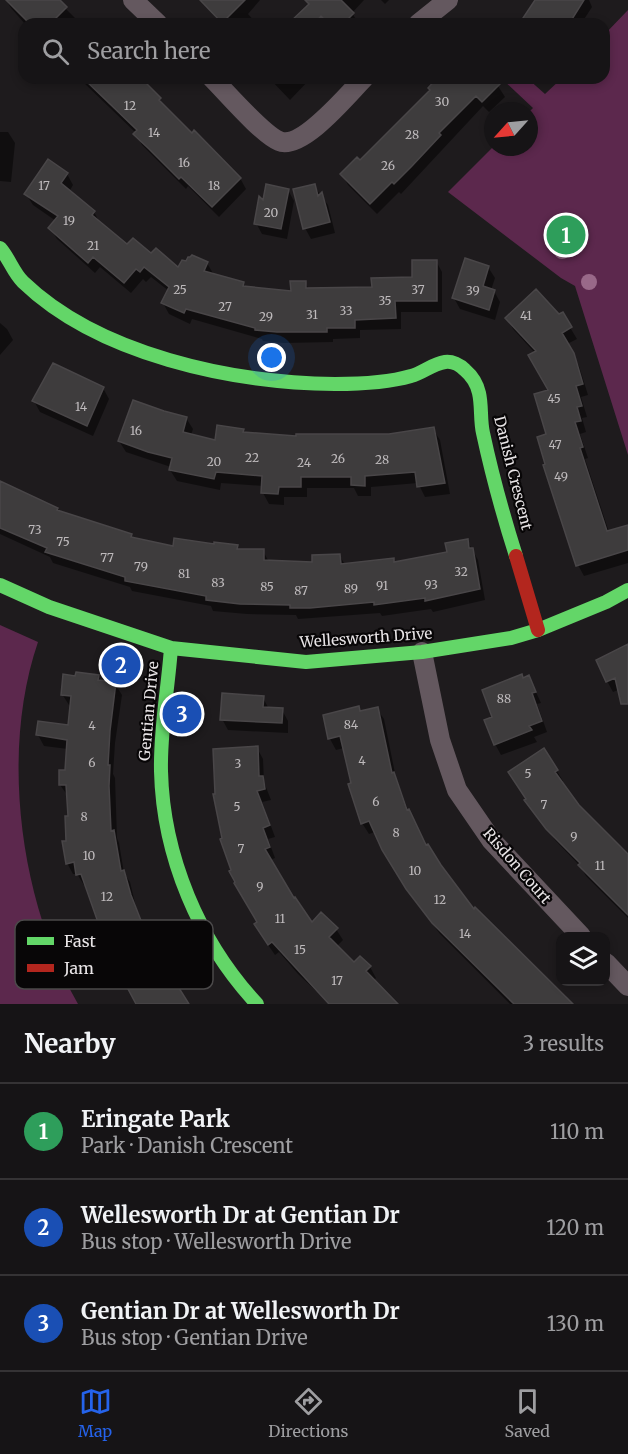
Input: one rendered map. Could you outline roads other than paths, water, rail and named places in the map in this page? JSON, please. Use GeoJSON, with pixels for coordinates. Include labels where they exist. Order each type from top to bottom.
{"type":"FeatureCollection","features":[{"type":"Feature","properties":{"kind":"street"},"geometry":{"type":"LineString","coordinates":[[133,0],[152,18]]}},
{"type":"Feature","properties":{"kind":"street"},"geometry":{"type":"LineString","coordinates":[[426,18],[448,0]]}},
{"type":"Feature","properties":{"kind":"street"},"geometry":{"type":"LineString","coordinates":[[218,84],[264,130],[279,141],[290,143],[317,126],[358,84]]}},
{"type":"Feature","properties":{"kind":"street","name":"Danish Crescent"},"geometry":{"type":"LineString","coordinates":[[0,248],[21,280],[57,308],[131,346],[203,369],[254,380],[298,384],[337,384],[365,383],[413,376],[448,362],[464,367],[479,392],[481,423],[489,458],[538,630]]}},
{"type":"Feature","properties":{"kind":"street","name":"Wellesworth Drive"},"geometry":{"type":"LineString","coordinates":[[0,585],[49,607],[171,648],[306,662],[422,652],[511,638],[538,630],[606,602],[628,590]]}},
{"type":"Feature","properties":{"kind":"street","name":"Gentian Drive"},"geometry":{"type":"LineString","coordinates":[[171,648],[161,770],[164,817],[192,909],[198,920]]}},
{"type":"Feature","properties":{"kind":"street","name":"Risdon Court"},"geometry":{"type":"LineString","coordinates":[[422,652],[440,740],[457,790],[492,841],[577,932]]}},
{"type":"Feature","properties":{"kind":"street","name":"Gentian Drive"},"geometry":{"type":"LineString","coordinates":[[213,945],[256,1004]]}},
{"type":"Feature","properties":{"kind":"street"},"geometry":{"type":"LineString","coordinates":[[610,967],[628,986]]}},
{"type":"Feature","properties":{"kind":"place","name":"Eringate Park"},"geometry":{"type":"Point","coordinates":[566,235]}},
{"type":"Feature","properties":{"kind":"place","name":"Wellesworth Dr at Gentian Dr"},"geometry":{"type":"Point","coordinates":[121,665]}},
{"type":"Feature","properties":{"kind":"place","name":"Gentian Dr at Wellesworth Dr"},"geometry":{"type":"Point","coordinates":[182,714]}}]}
